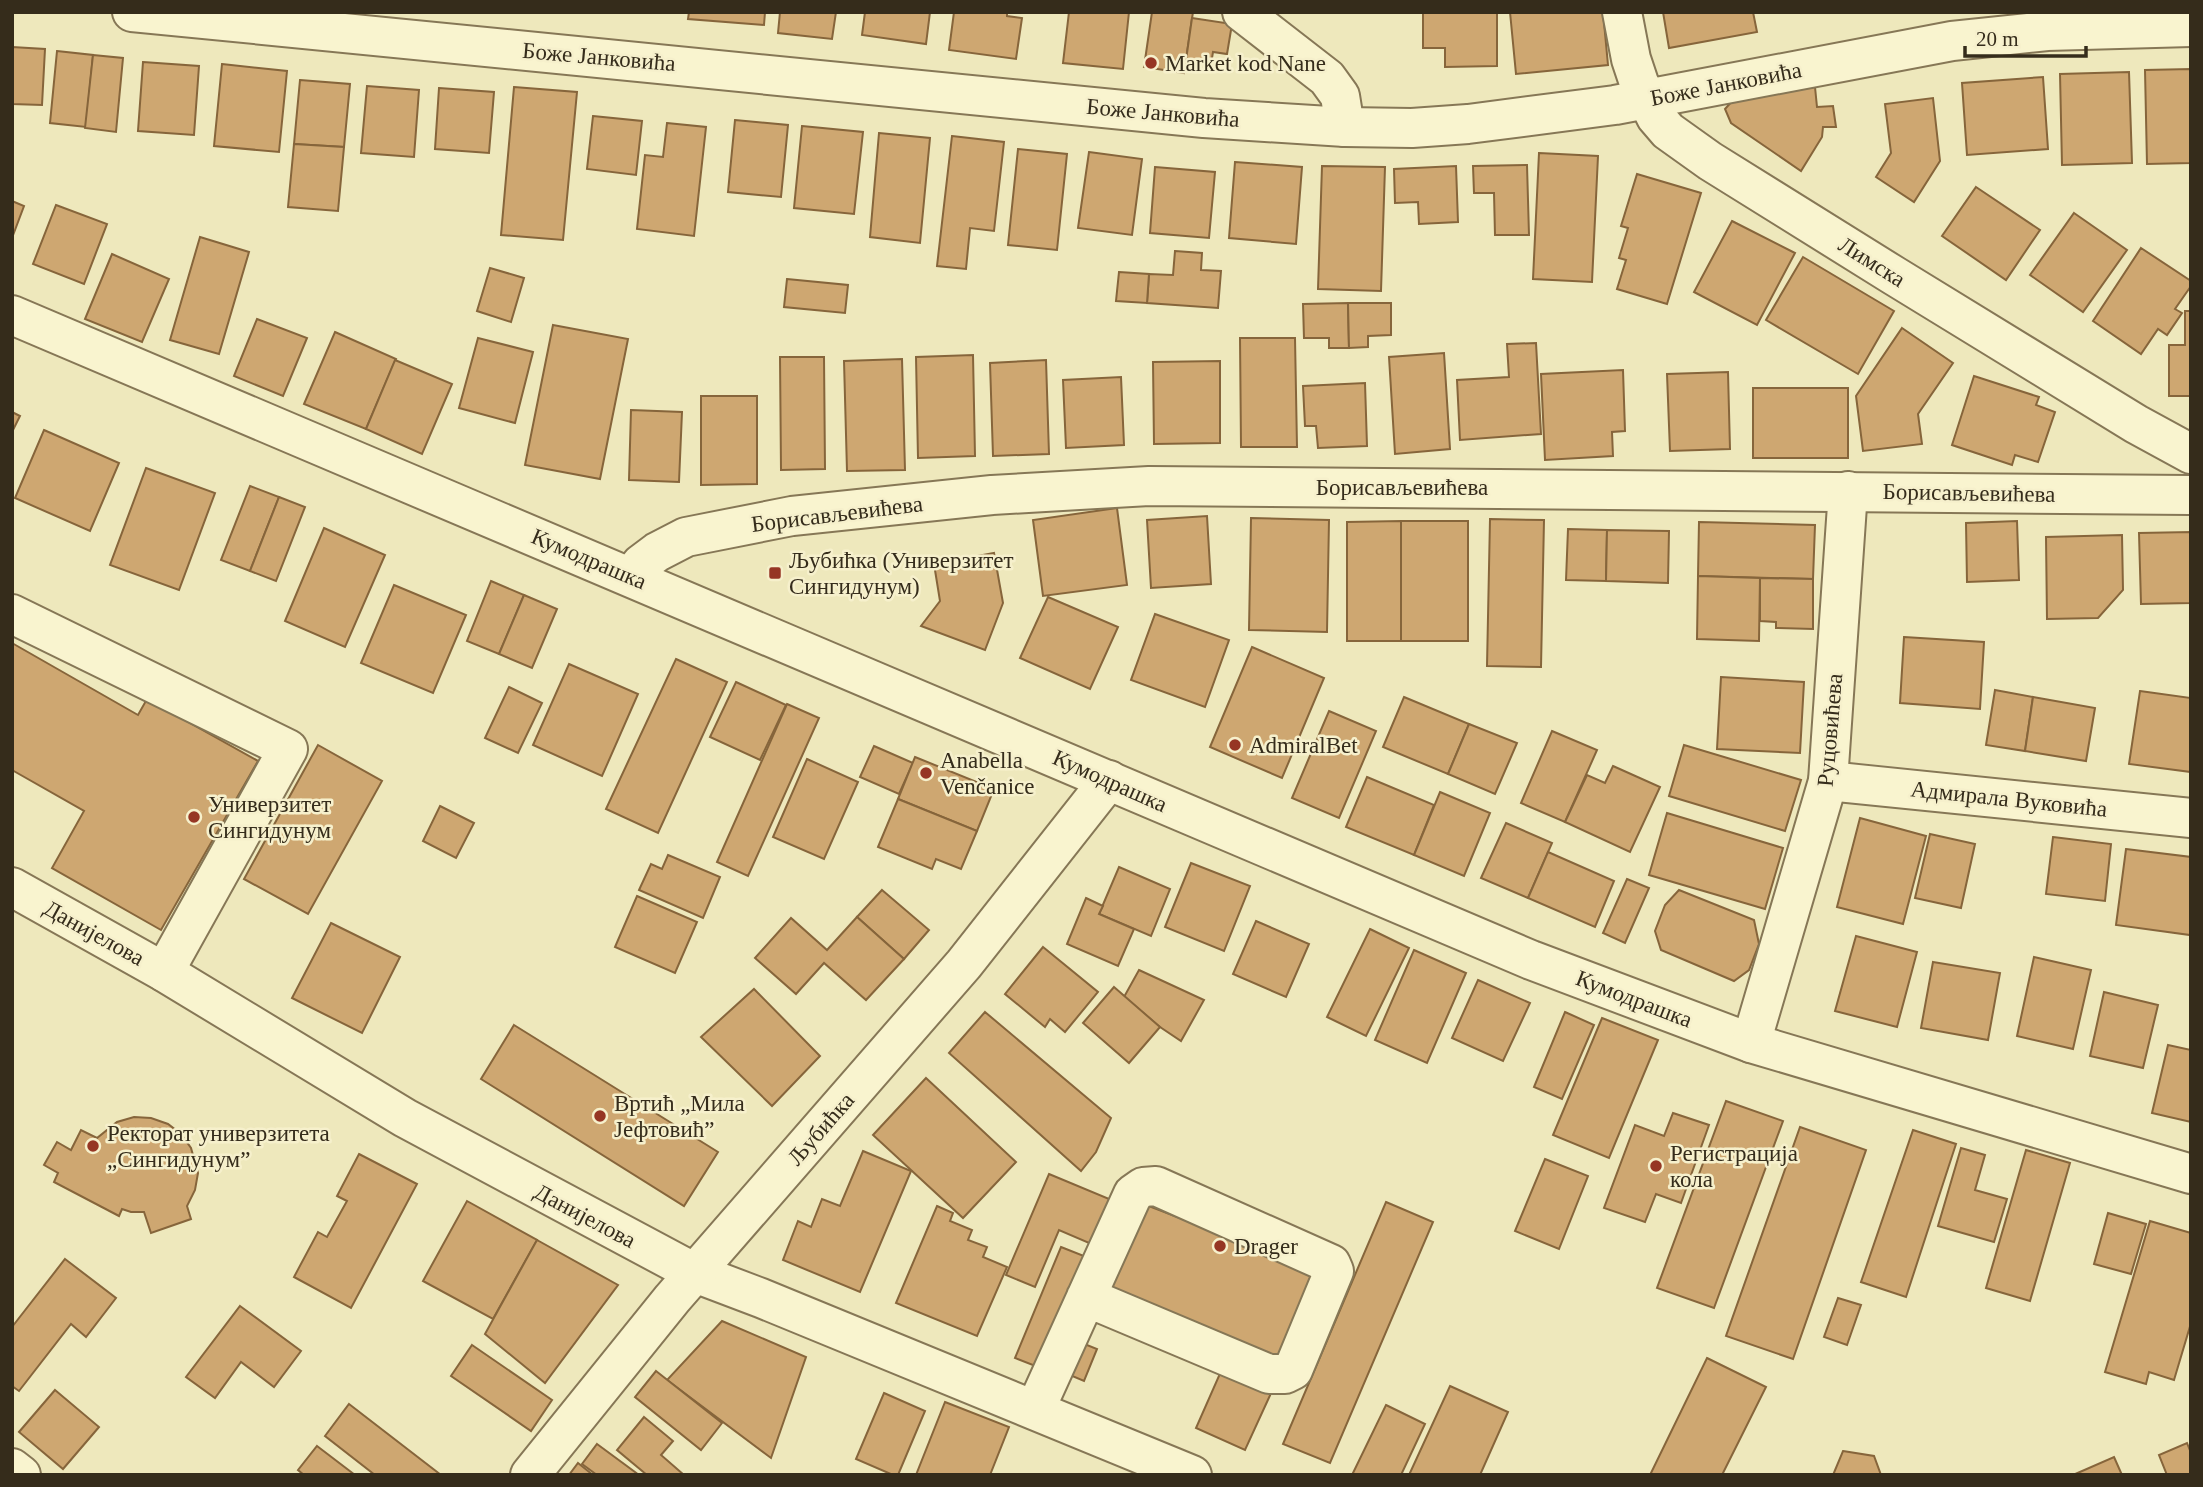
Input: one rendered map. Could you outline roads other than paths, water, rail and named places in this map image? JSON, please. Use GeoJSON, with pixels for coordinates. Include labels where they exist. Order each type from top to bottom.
{"type":"FeatureCollection","features":[{"type":"Feature","properties":{"kind":"street","name":"Боже Јанковића"},"geometry":{"type":"LineString","coordinates":[[132,12],[1204,118],[1345,127],[1412,128],[1468,124],[1646,99],[1952,41],[2047,31],[2191,27]]}},
{"type":"Feature","properties":{"kind":"street"},"geometry":{"type":"LineString","coordinates":[[1242,12],[1326,78],[1340,96],[1345,127]]}},
{"type":"Feature","properties":{"kind":"street","name":"Лимска"},"geometry":{"type":"LineString","coordinates":[[1622,12],[1630,59],[1646,99],[1668,131],[1710,161],[2180,449]]}},
{"type":"Feature","properties":{"kind":"street","name":"Кумодрашка"},"geometry":{"type":"LineString","coordinates":[[12,315],[1531,960],[1751,1043],[2191,1174]]}},
{"type":"Feature","properties":{"kind":"street"},"geometry":{"type":"LineString","coordinates":[[2148,494],[2169,472],[2172,457],[2180,449]]}},
{"type":"Feature","properties":{"kind":"street","name":"Борисављевићева"},"geometry":{"type":"LineString","coordinates":[[631,577],[641,564],[657,552],[686,537],[792,516],[992,495],[1149,486],[2191,495]]}},
{"type":"Feature","properties":{"kind":"street","name":"Руцовићева"},"geometry":{"type":"LineString","coordinates":[[1751,1043],[1828,781],[1848,491]]}},
{"type":"Feature","properties":{"kind":"street"},"geometry":{"type":"LineString","coordinates":[[12,614],[288,749],[164,972]]}},
{"type":"Feature","properties":{"kind":"street","name":"Љубићка"},"geometry":{"type":"LineString","coordinates":[[530,1475],[695,1273],[964,964],[1109,780]]}},
{"type":"Feature","properties":{"kind":"street","name":"Адмирала Вуковића"},"geometry":{"type":"LineString","coordinates":[[1828,781],[2191,818]]}},
{"type":"Feature","properties":{"kind":"street","name":"Данијелова"},"geometry":{"type":"LineString","coordinates":[[12,887],[164,972],[405,1118],[695,1273],[761,1297],[1192,1475]]}},
{"type":"Feature","properties":{"kind":"street"},"geometry":{"type":"LineString","coordinates":[[1035,1410],[1086,1297],[1133,1194],[1143,1187],[1156,1186],[1331,1264],[1334,1271],[1293,1370],[1285,1374],[1269,1374],[1086,1297]]}},
{"type":"Feature","properties":{"kind":"street"},"geometry":{"type":"LineString","coordinates":[[12,1468],[21,1475]]}},
{"type":"Feature","properties":{"kind":"place","name":"Market kod Nane"},"geometry":{"type":"Point","coordinates":[1151,63]}},
{"type":"Feature","properties":{"kind":"place","name":"Љубићка (Универзитет Сингидунум)"},"geometry":{"type":"Point","coordinates":[775,573]}},
{"type":"Feature","properties":{"kind":"place","name":"AdmiralBet"},"geometry":{"type":"Point","coordinates":[1235,745]}},
{"type":"Feature","properties":{"kind":"place","name":"Anabella Venčanice"},"geometry":{"type":"Point","coordinates":[926,773]}},
{"type":"Feature","properties":{"kind":"place","name":"Универзитет Сингидунум"},"geometry":{"type":"Point","coordinates":[194,817]}},
{"type":"Feature","properties":{"kind":"place","name":"Вртић „Мила Јефтовић”"},"geometry":{"type":"Point","coordinates":[600,1116]}},
{"type":"Feature","properties":{"kind":"place","name":"Ректорат универзитета „Сингидунум”"},"geometry":{"type":"Point","coordinates":[93,1146]}},
{"type":"Feature","properties":{"kind":"place","name":"Регистрација кола"},"geometry":{"type":"Point","coordinates":[1656,1166]}},
{"type":"Feature","properties":{"kind":"place","name":"Drager"},"geometry":{"type":"Point","coordinates":[1220,1246]}}]}
